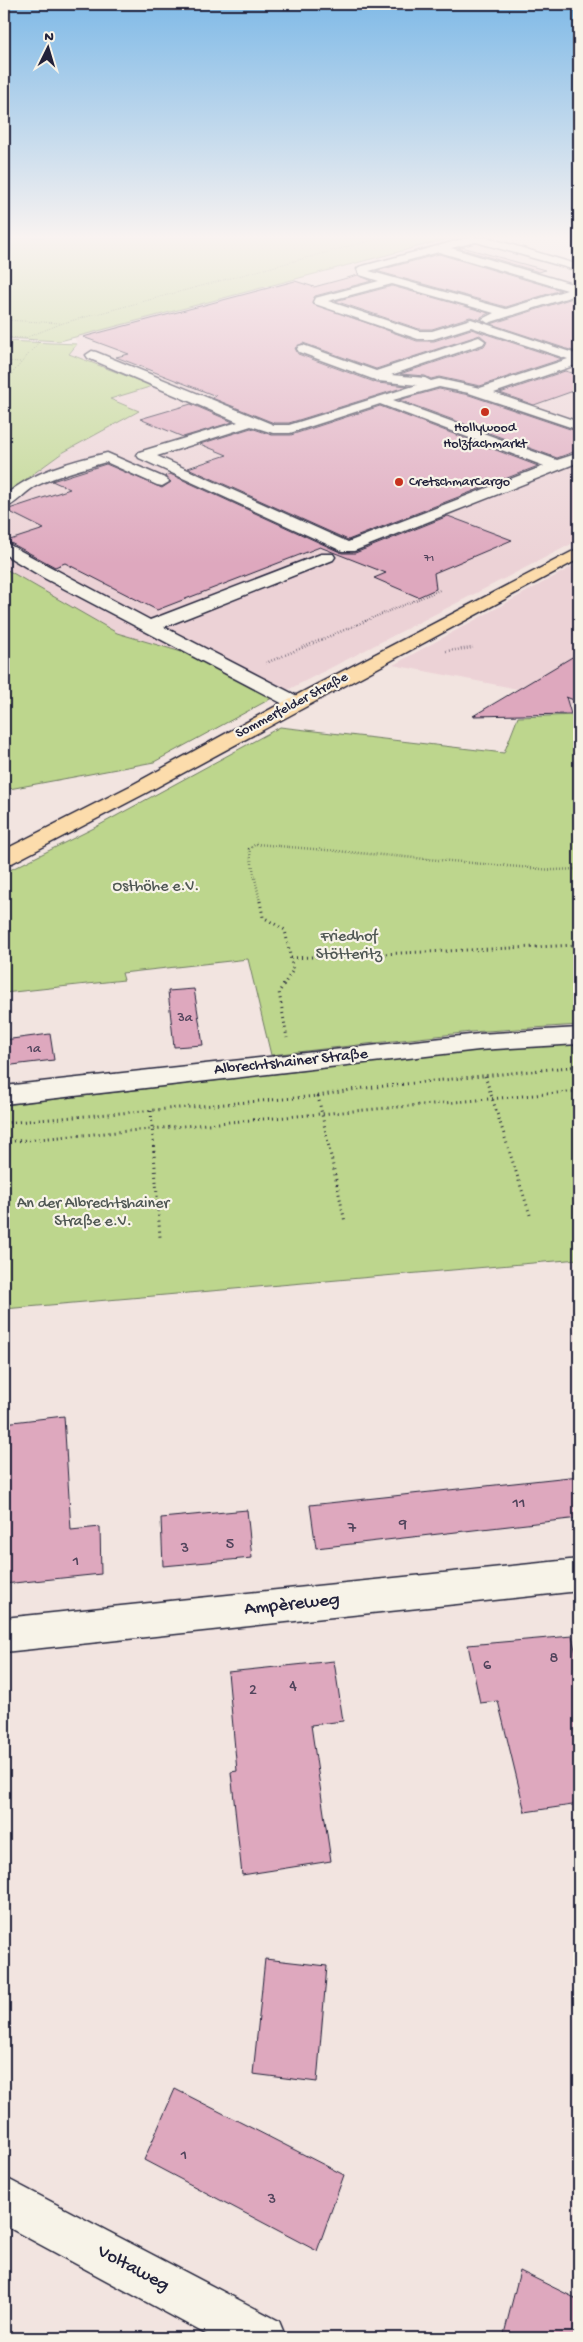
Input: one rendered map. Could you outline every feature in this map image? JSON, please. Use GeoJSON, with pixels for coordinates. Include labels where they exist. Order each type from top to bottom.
{"type":"FeatureCollection","features":[{"type":"Feature","properties":{"kind":"main road","name":"Sommerfelder Straße"},"geometry":{"type":"LineString","coordinates":[[4,858],[139,789],[296,703],[579,553]]}},
{"type":"Feature","properties":{"kind":"street"},"geometry":{"type":"LineString","coordinates":[[377,375],[463,346]]}},
{"type":"Feature","properties":{"kind":"street"},"geometry":{"type":"LineString","coordinates":[[541,346],[579,359]]}},
{"type":"Feature","properties":{"kind":"street"},"geometry":{"type":"LineString","coordinates":[[303,349],[383,378],[439,384],[480,393],[579,425]]}},
{"type":"Feature","properties":{"kind":"street"},"geometry":{"type":"LineString","coordinates":[[92,355],[251,422],[273,429],[290,428],[439,384]]}},
{"type":"Feature","properties":{"kind":"street"},"geometry":{"type":"LineString","coordinates":[[480,393],[579,359]]}},
{"type":"Feature","properties":{"kind":"street"},"geometry":{"type":"LineString","coordinates":[[380,400],[559,466]]}},
{"type":"Feature","properties":{"kind":"street"},"geometry":{"type":"LineString","coordinates":[[251,422],[144,455],[348,548],[579,458]]}},
{"type":"Feature","properties":{"kind":"street"},"geometry":{"type":"LineString","coordinates":[[4,503],[28,484],[54,472],[107,457],[177,489]]}},
{"type":"Feature","properties":{"kind":"street"},"geometry":{"type":"LineString","coordinates":[[4,547],[296,703]]}},
{"type":"Feature","properties":{"kind":"street"},"geometry":{"type":"LineString","coordinates":[[150,626],[327,558],[310,549]]}},
{"type":"Feature","properties":{"kind":"street","name":"Albrechtshainer Straße"},"geometry":{"type":"LineString","coordinates":[[4,1095],[479,1042],[579,1036]]}},
{"type":"Feature","properties":{"kind":"street","name":"Ampèreweg"},"geometry":{"type":"LineString","coordinates":[[4,1635],[579,1575]]}},
{"type":"Feature","properties":{"kind":"street","name":"Voltaweg"},"geometry":{"type":"LineString","coordinates":[[4,2200],[262,2338]]}},
{"type":"Feature","properties":{"kind":"path"},"geometry":{"type":"LineString","coordinates":[[4,383],[35,346]]}},
{"type":"Feature","properties":{"kind":"path"},"geometry":{"type":"LineString","coordinates":[[4,361],[21,362]]}},
{"type":"Feature","properties":{"kind":"path"},"geometry":{"type":"LineString","coordinates":[[240,673],[440,590]]}},
{"type":"Feature","properties":{"kind":"path"},"geometry":{"type":"LineString","coordinates":[[576,819],[579,828]]}},
{"type":"Feature","properties":{"kind":"path"},"geometry":{"type":"LineString","coordinates":[[292,1063],[278,992],[293,970],[285,930],[263,917],[249,849],[256,844],[553,870],[579,869]]}},
{"type":"Feature","properties":{"kind":"path"},"geometry":{"type":"LineString","coordinates":[[291,958],[579,945]]}},
{"type":"Feature","properties":{"kind":"path"},"geometry":{"type":"LineString","coordinates":[[4,1123],[318,1096],[356,1089],[579,1066]]}},
{"type":"Feature","properties":{"kind":"path"},"geometry":{"type":"LineString","coordinates":[[485,1076],[530,1215]]}},
{"type":"Feature","properties":{"kind":"path"},"geometry":{"type":"LineString","coordinates":[[4,1142],[579,1092]]}},
{"type":"Feature","properties":{"kind":"path"},"geometry":{"type":"LineString","coordinates":[[318,1096],[345,1222]]}},
{"type":"Feature","properties":{"kind":"path"},"geometry":{"type":"LineString","coordinates":[[151,1111],[160,1238]]}},
{"type":"Feature","properties":{"kind":"shaded area"},"geometry":{"type":"Polygon","coordinates":[[[75,346],[579,346],[579,540],[272,698],[185,653],[117,633],[4,568],[4,495],[62,453],[138,412],[109,400],[152,386],[69,354],[75,346]]]}},
{"type":"Feature","properties":{"kind":"shaded area"},"geometry":{"type":"Polygon","coordinates":[[[579,563],[579,708],[539,693],[393,665],[579,563]]]}},
{"type":"Feature","properties":{"kind":"green space"},"geometry":{"type":"Polygon","coordinates":[[[4,346],[75,346],[69,354],[153,386],[110,399],[139,411],[62,453],[4,495],[4,346]]]}},
{"type":"Feature","properties":{"kind":"green space"},"geometry":{"type":"Polygon","coordinates":[[[4,568],[117,633],[185,653],[272,698],[154,762],[4,790],[4,568]]]}},
{"type":"Feature","properties":{"kind":"green space"},"geometry":{"type":"Polygon","coordinates":[[[579,715],[579,1025],[471,1032],[271,1055],[248,959],[122,973],[124,980],[4,993],[4,873],[94,828],[280,727],[504,753],[518,717],[579,715]]]}},
{"type":"Feature","properties":{"kind":"green space","name":"An der Albrechtshainer Straße e.V."},"geometry":{"type":"Polygon","coordinates":[[[579,1042],[579,1259],[4,1309],[4,1105],[317,1069],[481,1047],[579,1042]]]}},
{"type":"Feature","properties":{"kind":"building"},"geometry":{"type":"Polygon","coordinates":[[[108,346],[298,346],[295,348],[298,354],[377,383],[408,386],[289,423],[274,423],[212,398],[216,396],[116,357],[129,354],[108,346]]]}},
{"type":"Feature","properties":{"kind":"building"},"geometry":{"type":"Polygon","coordinates":[[[312,346],[445,346],[376,369],[312,346]]]}},
{"type":"Feature","properties":{"kind":"building"},"geometry":{"type":"Polygon","coordinates":[[[483,346],[523,346],[562,359],[480,386],[439,377],[431,379],[425,376],[400,374],[483,346]]]}},
{"type":"Feature","properties":{"kind":"building"},"geometry":{"type":"Polygon","coordinates":[[[559,346],[579,346],[579,353],[559,346]]]}},
{"type":"Feature","properties":{"kind":"building"},"geometry":{"type":"Polygon","coordinates":[[[565,371],[579,375],[579,389],[534,405],[500,393],[565,371]]]}},
{"type":"Feature","properties":{"kind":"building","name":"Hollywood Holzfachmarkt"},"geometry":{"type":"Polygon","coordinates":[[[439,389],[469,395],[579,432],[579,450],[557,458],[399,400],[439,389]]]}},
{"type":"Feature","properties":{"kind":"building"},"geometry":{"type":"Polygon","coordinates":[[[191,404],[233,422],[183,437],[140,419],[191,404]]]}},
{"type":"Feature","properties":{"kind":"building"},"geometry":{"type":"Polygon","coordinates":[[[380,406],[538,466],[348,540],[188,468],[227,455],[200,444],[251,428],[272,435],[291,435],[380,406]]]}},
{"type":"Feature","properties":{"kind":"building"},"geometry":{"type":"Polygon","coordinates":[[[106,464],[162,488],[171,482],[165,476],[170,474],[342,553],[355,553],[448,516],[512,540],[434,573],[436,589],[418,597],[374,578],[386,573],[320,547],[157,610],[65,563],[55,567],[7,541],[44,529],[6,510],[70,489],[52,481],[106,464]]]}},
{"type":"Feature","properties":{"kind":"building"},"geometry":{"type":"Polygon","coordinates":[[[579,653],[579,702],[566,697],[571,714],[473,716],[579,653]]]}},
{"type":"Feature","properties":{"kind":"building"},"geometry":{"type":"Polygon","coordinates":[[[194,989],[203,1045],[174,1047],[168,991],[194,989]]]}},
{"type":"Feature","properties":{"kind":"building"},"geometry":{"type":"Polygon","coordinates":[[[50,1034],[54,1060],[4,1066],[4,1040],[50,1034]]]}},
{"type":"Feature","properties":{"kind":"building"},"geometry":{"type":"Polygon","coordinates":[[[64,1416],[71,1530],[100,1527],[101,1574],[4,1584],[4,1423],[64,1416]]]}},
{"type":"Feature","properties":{"kind":"building"},"geometry":{"type":"Polygon","coordinates":[[[579,1476],[579,1518],[316,1548],[310,1505],[579,1476]]]}},
{"type":"Feature","properties":{"kind":"building"},"geometry":{"type":"Polygon","coordinates":[[[247,1510],[252,1558],[163,1566],[161,1518],[247,1510]]]}},
{"type":"Feature","properties":{"kind":"building"},"geometry":{"type":"Polygon","coordinates":[[[572,1636],[579,1668],[579,1804],[525,1812],[498,1701],[480,1703],[468,1645],[572,1636]]]}},
{"type":"Feature","properties":{"kind":"building"},"geometry":{"type":"Polygon","coordinates":[[[334,1661],[343,1721],[311,1725],[331,1861],[242,1875],[231,1772],[237,1771],[228,1672],[334,1661]]]}},
{"type":"Feature","properties":{"kind":"building"},"geometry":{"type":"Polygon","coordinates":[[[265,1959],[327,1966],[317,2082],[253,2074],[265,1959]]]}},
{"type":"Feature","properties":{"kind":"building"},"geometry":{"type":"Polygon","coordinates":[[[175,2089],[344,2175],[317,2251],[144,2160],[175,2089]]]}},
{"type":"Feature","properties":{"kind":"building"},"geometry":{"type":"Polygon","coordinates":[[[520,2271],[579,2300],[579,2338],[503,2338],[520,2271]]]}},
{"type":"Feature","properties":{"kind":"place","name":"Hollywood Holzfachmarkt"},"geometry":{"type":"Point","coordinates":[485,412]}},
{"type":"Feature","properties":{"kind":"place","name":"CretschmarCargo"},"geometry":{"type":"Point","coordinates":[399,482]}},
{"type":"Feature","properties":{"kind":"park label","name":"Osthöhe e.V."},"geometry":{"type":"Point","coordinates":[156,887]}},
{"type":"Feature","properties":{"kind":"park label","name":"Friedhof Stötteritz"},"geometry":{"type":"Point","coordinates":[349,946]}}]}
